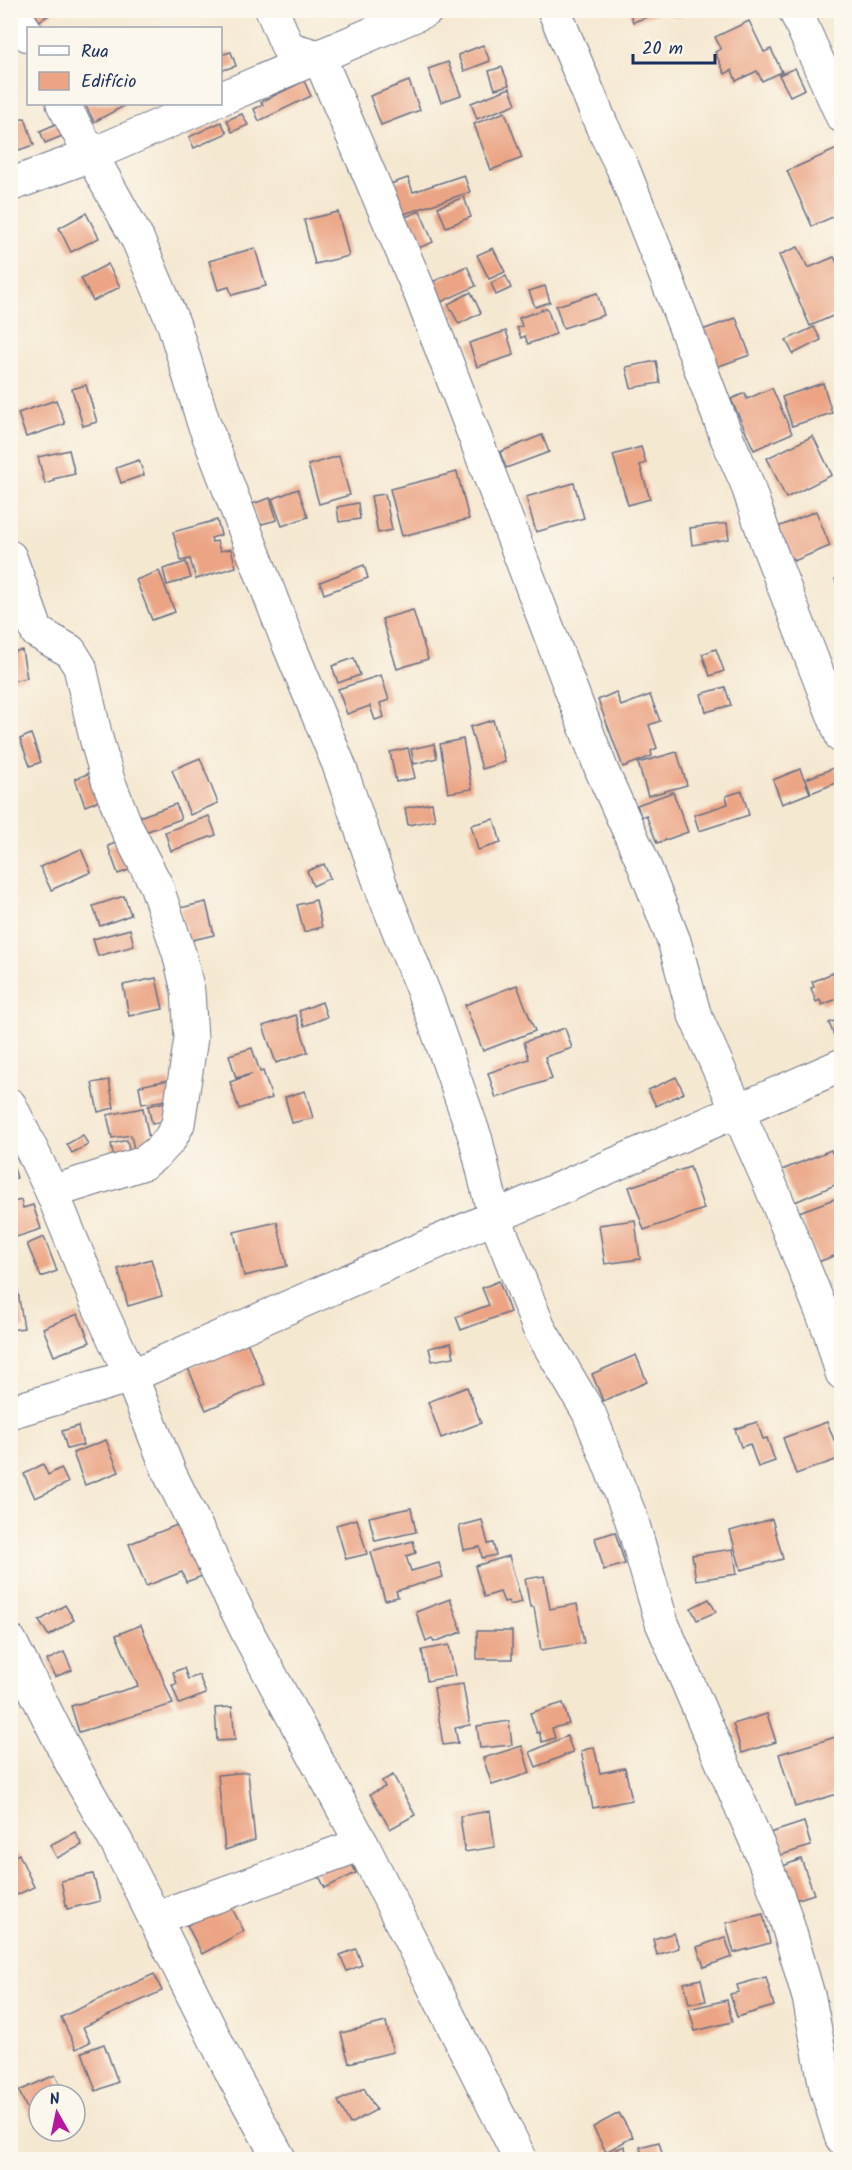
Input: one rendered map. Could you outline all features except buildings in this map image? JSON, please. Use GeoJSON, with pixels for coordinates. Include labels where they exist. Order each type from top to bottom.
{"type":"FeatureCollection","features":[{"type":"Feature","properties":{"kind":"street"},"geometry":{"type":"LineString","coordinates":[[12,10],[27,32]]}},
{"type":"Feature","properties":{"kind":"street"},"geometry":{"type":"LineString","coordinates":[[272,10],[288,48],[319,57]]}},
{"type":"Feature","properties":{"kind":"street"},"geometry":{"type":"LineString","coordinates":[[222,98],[427,10]]}},
{"type":"Feature","properties":{"kind":"street"},"geometry":{"type":"LineString","coordinates":[[554,10],[602,126],[622,166],[665,274],[727,438],[746,481],[767,543],[842,738]]}},
{"type":"Feature","properties":{"kind":"street"},"geometry":{"type":"LineString","coordinates":[[795,10],[842,116]]}},
{"type":"Feature","properties":{"kind":"street"},"geometry":{"type":"LineString","coordinates":[[319,57],[421,295],[602,771],[642,860],[674,941],[694,1013],[770,1184],[826,1322],[842,1373]]}},
{"type":"Feature","properties":{"kind":"street"},"geometry":{"type":"LineString","coordinates":[[64,105],[138,240],[174,325],[203,421],[285,634],[339,765],[381,886],[429,1006],[476,1140],[494,1216],[539,1328],[590,1413],[631,1518],[662,1623],[763,1857],[786,1919],[809,1998],[826,2088],[842,2139]]}},
{"type":"Feature","properties":{"kind":"street"},"geometry":{"type":"LineString","coordinates":[[10,185],[91,154],[207,105]]}},
{"type":"Feature","properties":{"kind":"street"},"geometry":{"type":"LineString","coordinates":[[10,557],[37,632],[70,651],[80,667],[108,780],[128,829],[156,885],[179,953],[188,991],[191,1038],[178,1124],[170,1138],[144,1163],[52,1192]]}},
{"type":"Feature","properties":{"kind":"street"},"geometry":{"type":"LineString","coordinates":[[10,1412],[131,1376],[842,1065]]}},
{"type":"Feature","properties":{"kind":"street"},"geometry":{"type":"LineString","coordinates":[[10,1105],[52,1192],[96,1300],[131,1376],[170,1474],[250,1637],[362,1844],[521,2160]]}},
{"type":"Feature","properties":{"kind":"street"},"geometry":{"type":"LineString","coordinates":[[10,1641],[72,1764],[118,1845],[234,2077],[280,2160]]}},
{"type":"Feature","properties":{"kind":"street"},"geometry":{"type":"LineString","coordinates":[[155,1918],[362,1844]]}}]}
